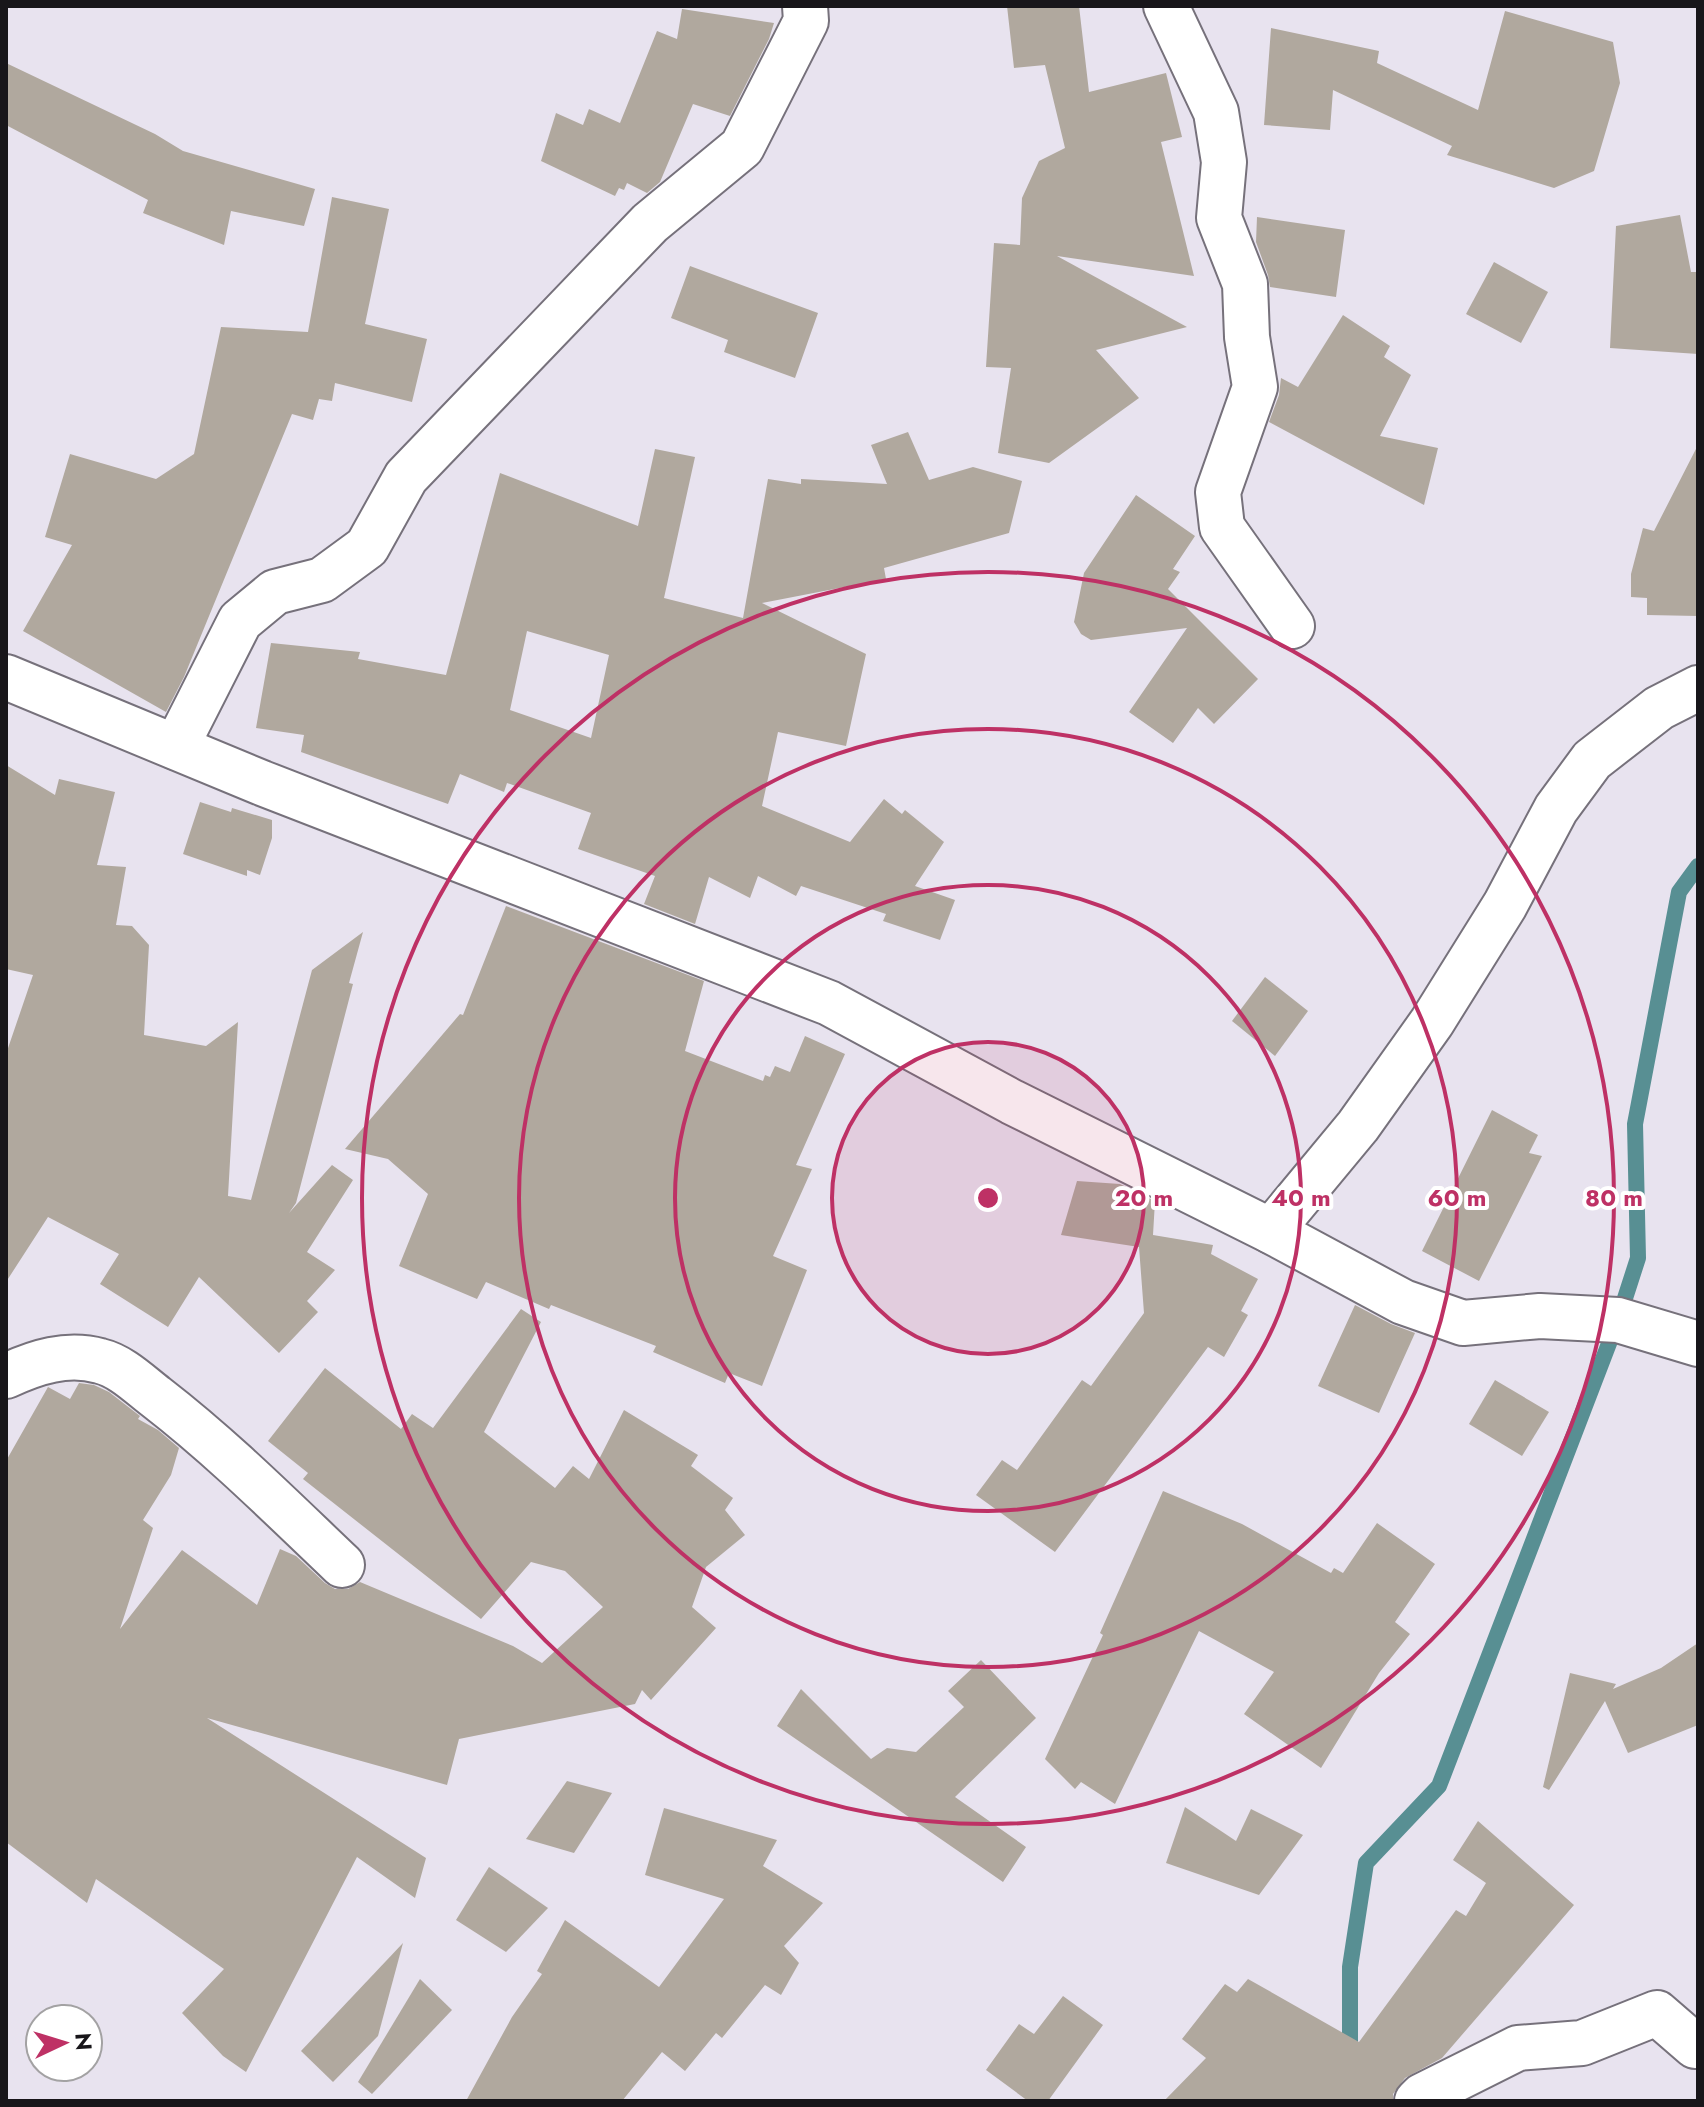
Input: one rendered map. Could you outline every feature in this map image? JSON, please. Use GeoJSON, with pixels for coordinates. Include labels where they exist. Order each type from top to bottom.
{"type":"FeatureCollection","features":[{"type":"Feature","properties":{"kind":"street"},"geometry":{"type":"LineString","coordinates":[[176,747],[240,621],[275,592],[322,580],[367,547],[406,477],[650,223],[742,147],[806,21],[805,6]]}},
{"type":"Feature","properties":{"kind":"street"},"geometry":{"type":"LineString","coordinates":[[1166,6],[1216,112],[1224,162],[1219,218],[1245,284],[1247,337],[1255,387],[1218,492],[1222,527],[1292,626]]}},
{"type":"Feature","properties":{"kind":"street"},"geometry":{"type":"LineString","coordinates":[[6,677],[262,783],[829,1003],[1012,1102],[1271,1231],[1403,1302],[1463,1323],[1540,1316],[1618,1320],[1698,1344]]}},
{"type":"Feature","properties":{"kind":"street"},"geometry":{"type":"LineString","coordinates":[[1271,1231],[1358,1126],[1432,1022],[1505,905],[1556,809],[1592,760],[1659,708],[1698,688]]}},
{"type":"Feature","properties":{"kind":"street"},"geometry":{"type":"LineString","coordinates":[[6,1376],[29,1364],[65,1357],[101,1361],[127,1374],[196,1428],[342,1565]]}},
{"type":"Feature","properties":{"kind":"street"},"geometry":{"type":"LineString","coordinates":[[1417,2101],[1518,2048],[1582,2043],[1657,2013],[1695,2046]]}},
{"type":"Feature","properties":{"kind":"building"},"geometry":{"type":"Polygon","coordinates":[[[1007,6],[1079,6],[1089,92],[1166,73],[1182,137],[1161,142],[1194,276],[1057,256],[1187,327],[1096,350],[1139,398],[1049,463],[998,453],[1011,368],[986,367],[994,243],[1020,245],[1022,198],[1039,161],[1065,148],[1045,65],[1014,68],[1007,6]]]}},
{"type":"Feature","properties":{"kind":"building"},"geometry":{"type":"Polygon","coordinates":[[[682,9],[774,23],[730,116],[693,104],[660,182],[647,193],[627,183],[624,190],[619,188],[615,196],[541,161],[556,113],[583,125],[589,109],[620,123],[657,31],[677,39],[682,9]]]}},
{"type":"Feature","properties":{"kind":"building"},"geometry":{"type":"Polygon","coordinates":[[[1505,11],[1613,42],[1620,83],[1594,171],[1554,188],[1447,155],[1452,146],[1333,90],[1330,130],[1264,125],[1271,28],[1379,51],[1377,63],[1478,110],[1505,11]]]}},
{"type":"Feature","properties":{"kind":"building"},"geometry":{"type":"Polygon","coordinates":[[[6,63],[155,134],[183,151],[315,189],[304,226],[231,211],[224,245],[143,213],[148,200],[6,125],[6,63]]]}},
{"type":"Feature","properties":{"kind":"building"},"geometry":{"type":"Polygon","coordinates":[[[332,197],[389,209],[365,324],[427,339],[412,402],[335,383],[332,401],[319,399],[313,420],[292,414],[184,677],[166,712],[23,631],[72,545],[45,537],[70,454],[156,479],[194,454],[221,327],[308,332],[332,197]]]}},
{"type":"Feature","properties":{"kind":"building"},"geometry":{"type":"Polygon","coordinates":[[[1680,215],[1691,272],[1698,272],[1698,354],[1610,348],[1616,226],[1680,215]]]}},
{"type":"Feature","properties":{"kind":"building"},"geometry":{"type":"Polygon","coordinates":[[[1257,217],[1345,230],[1336,297],[1270,287],[1256,242],[1257,217]]]}},
{"type":"Feature","properties":{"kind":"building"},"geometry":{"type":"Polygon","coordinates":[[[1494,262],[1548,292],[1521,343],[1466,314],[1494,262]]]}},
{"type":"Feature","properties":{"kind":"building"},"geometry":{"type":"Polygon","coordinates":[[[690,266],[818,313],[795,378],[724,352],[728,340],[671,318],[690,266]]]}},
{"type":"Feature","properties":{"kind":"building"},"geometry":{"type":"Polygon","coordinates":[[[1343,315],[1390,346],[1384,357],[1411,375],[1380,436],[1438,448],[1424,505],[1269,422],[1279,395],[1281,378],[1298,387],[1343,315]]]}},
{"type":"Feature","properties":{"kind":"building"},"geometry":{"type":"Polygon","coordinates":[[[908,432],[929,480],[973,467],[1022,481],[1009,533],[884,568],[886,579],[762,603],[866,654],[846,746],[778,732],[762,806],[850,842],[884,799],[902,814],[905,810],[944,842],[915,886],[955,900],[940,940],[883,921],[886,914],[801,886],[796,896],[758,876],[750,898],[709,877],[695,924],[644,904],[655,876],[578,849],[591,813],[507,783],[504,792],[460,774],[448,804],[301,752],[304,735],[256,728],[271,643],[360,652],[358,659],[446,675],[500,473],[638,526],[655,449],[695,457],[664,598],[743,618],[768,479],[801,484],[801,479],[887,484],[871,445],[908,432]],[[527,631],[510,710],[591,738],[609,655],[527,631]]]}},
{"type":"Feature","properties":{"kind":"building"},"geometry":{"type":"Polygon","coordinates":[[[1698,445],[1698,616],[1647,615],[1647,598],[1631,597],[1631,574],[1643,528],[1654,531],[1698,445]]]}},
{"type":"Feature","properties":{"kind":"building"},"geometry":{"type":"Polygon","coordinates":[[[1136,495],[1195,536],[1173,569],[1180,572],[1168,589],[1258,679],[1214,724],[1198,708],[1173,743],[1129,712],[1187,628],[1091,640],[1081,634],[1074,622],[1084,573],[1136,495]]]}},
{"type":"Feature","properties":{"kind":"building"},"geometry":{"type":"Polygon","coordinates":[[[6,765],[55,795],[59,779],[115,792],[97,865],[126,867],[116,925],[132,926],[149,945],[144,1035],[206,1046],[238,1022],[228,1196],[251,1200],[312,970],[363,932],[349,983],[353,984],[296,1203],[289,1213],[332,1165],[353,1180],[307,1252],[335,1270],[307,1301],[318,1312],[279,1353],[199,1277],[168,1327],[100,1284],[119,1254],[48,1217],[6,1282],[6,1054],[33,975],[6,969],[6,765]]]}},
{"type":"Feature","properties":{"kind":"building"},"geometry":{"type":"Polygon","coordinates":[[[200,802],[272,820],[272,838],[260,875],[247,870],[247,876],[183,854],[200,802]]]}},
{"type":"Feature","properties":{"kind":"building"},"geometry":{"type":"Polygon","coordinates":[[[506,906],[704,981],[685,1051],[763,1081],[765,1075],[770,1077],[775,1066],[790,1072],[805,1036],[845,1054],[796,1165],[812,1169],[773,1256],[807,1270],[762,1386],[729,1373],[725,1383],[653,1352],[656,1346],[551,1305],[549,1309],[486,1282],[477,1299],[399,1266],[428,1194],[388,1159],[345,1149],[460,1014],[463,1015],[506,906]]]}},
{"type":"Feature","properties":{"kind":"building"},"geometry":{"type":"Polygon","coordinates":[[[1265,977],[1308,1011],[1275,1056],[1232,1021],[1265,977]]]}},
{"type":"Feature","properties":{"kind":"building"},"geometry":{"type":"Polygon","coordinates":[[[1492,1110],[1538,1135],[1529,1153],[1542,1156],[1479,1281],[1422,1251],[1492,1110]]]}},
{"type":"Feature","properties":{"kind":"building"},"geometry":{"type":"Polygon","coordinates":[[[1077,1181],[1120,1184],[1155,1201],[1153,1235],[1213,1245],[1211,1254],[1258,1279],[1241,1311],[1248,1315],[1224,1357],[1208,1347],[1055,1552],[976,1495],[1002,1460],[1017,1470],[1082,1380],[1091,1386],[1144,1313],[1139,1247],[1061,1235],[1077,1181]]]}},
{"type":"Feature","properties":{"kind":"building"},"geometry":{"type":"Polygon","coordinates":[[[1355,1305],[1415,1333],[1379,1413],[1318,1386],[1355,1305]]]}},
{"type":"Feature","properties":{"kind":"building"},"geometry":{"type":"Polygon","coordinates":[[[521,1309],[541,1322],[484,1432],[555,1488],[573,1466],[589,1479],[624,1410],[698,1455],[691,1466],[733,1498],[725,1510],[745,1535],[706,1567],[692,1607],[716,1628],[651,1700],[642,1690],[635,1704],[459,1739],[447,1785],[207,1718],[426,1858],[415,1898],[357,1857],[246,2072],[223,2056],[182,2013],[224,1969],[96,1879],[87,1903],[6,1842],[6,1461],[48,1387],[70,1399],[79,1383],[109,1392],[140,1416],[138,1419],[158,1430],[179,1448],[171,1475],[143,1520],[153,1528],[120,1629],[182,1550],[257,1605],[280,1549],[296,1556],[335,1589],[348,1589],[360,1582],[513,1646],[542,1663],[603,1607],[565,1571],[531,1562],[481,1619],[303,1479],[308,1473],[268,1441],[325,1368],[401,1429],[412,1414],[433,1428],[521,1309]]]}},
{"type":"Feature","properties":{"kind":"building"},"geometry":{"type":"Polygon","coordinates":[[[1495,1380],[1549,1412],[1522,1456],[1469,1424],[1495,1380]]]}},
{"type":"Feature","properties":{"kind":"building"},"geometry":{"type":"Polygon","coordinates":[[[1163,1491],[1242,1524],[1331,1573],[1334,1568],[1343,1573],[1377,1523],[1435,1564],[1395,1622],[1410,1634],[1379,1673],[1321,1768],[1244,1714],[1274,1672],[1199,1631],[1115,1804],[1081,1782],[1075,1789],[1045,1759],[1103,1635],[1100,1633],[1163,1491]]]}},
{"type":"Feature","properties":{"kind":"building"},"geometry":{"type":"Polygon","coordinates":[[[1698,1643],[1698,1725],[1628,1753],[1605,1701],[1549,1790],[1543,1787],[1570,1673],[1616,1684],[1613,1689],[1661,1668],[1698,1643]]]}},
{"type":"Feature","properties":{"kind":"building"},"geometry":{"type":"Polygon","coordinates":[[[981,1660],[1036,1718],[955,1797],[1026,1847],[1003,1882],[777,1726],[801,1689],[871,1759],[887,1748],[916,1752],[964,1707],[948,1691],[981,1660]]]}},
{"type":"Feature","properties":{"kind":"building"},"geometry":{"type":"Polygon","coordinates":[[[567,1781],[612,1793],[574,1853],[526,1839],[567,1781]]]}},
{"type":"Feature","properties":{"kind":"building"},"geometry":{"type":"Polygon","coordinates":[[[1185,1807],[1236,1841],[1251,1809],[1303,1835],[1259,1895],[1166,1863],[1185,1807]]]}},
{"type":"Feature","properties":{"kind":"building"},"geometry":{"type":"Polygon","coordinates":[[[664,1808],[777,1840],[763,1866],[823,1903],[784,1946],[799,1963],[781,1995],[765,1985],[722,2038],[716,2033],[685,2071],[662,2052],[622,2101],[466,2101],[512,2017],[542,1974],[537,1971],[565,1920],[659,1987],[724,1899],[645,1875],[664,1808]]]}},
{"type":"Feature","properties":{"kind":"building"},"geometry":{"type":"Polygon","coordinates":[[[1478,1821],[1574,1905],[1442,2058],[1405,2078],[1393,2094],[1393,2101],[1164,2101],[1206,2058],[1182,2039],[1225,1984],[1237,1992],[1248,1979],[1359,2042],[1456,1910],[1466,1916],[1486,1883],[1453,1860],[1478,1821]]]}},
{"type":"Feature","properties":{"kind":"building"},"geometry":{"type":"Polygon","coordinates":[[[489,1867],[548,1908],[506,1952],[456,1920],[489,1867]]]}},
{"type":"Feature","properties":{"kind":"building"},"geometry":{"type":"Polygon","coordinates":[[[403,1943],[378,2036],[333,2082],[301,2051],[403,1943]]]}},
{"type":"Feature","properties":{"kind":"building"},"geometry":{"type":"Polygon","coordinates":[[[420,1979],[452,2010],[372,2094],[358,2082],[420,1979]]]}},
{"type":"Feature","properties":{"kind":"building"},"geometry":{"type":"Polygon","coordinates":[[[1063,1996],[1103,2025],[1048,2101],[1028,2101],[986,2070],[1019,2024],[1034,2034],[1063,1996]]]}},
{"type":"Feature","properties":{"kind":"waterway"},"geometry":{"type":"LineString","coordinates":[[1342,2053],[1350,2044],[1350,1967],[1366,1863],[1439,1786],[1618,1320],[1638,1258],[1635,1124],[1679,892],[1698,866]]}}]}
